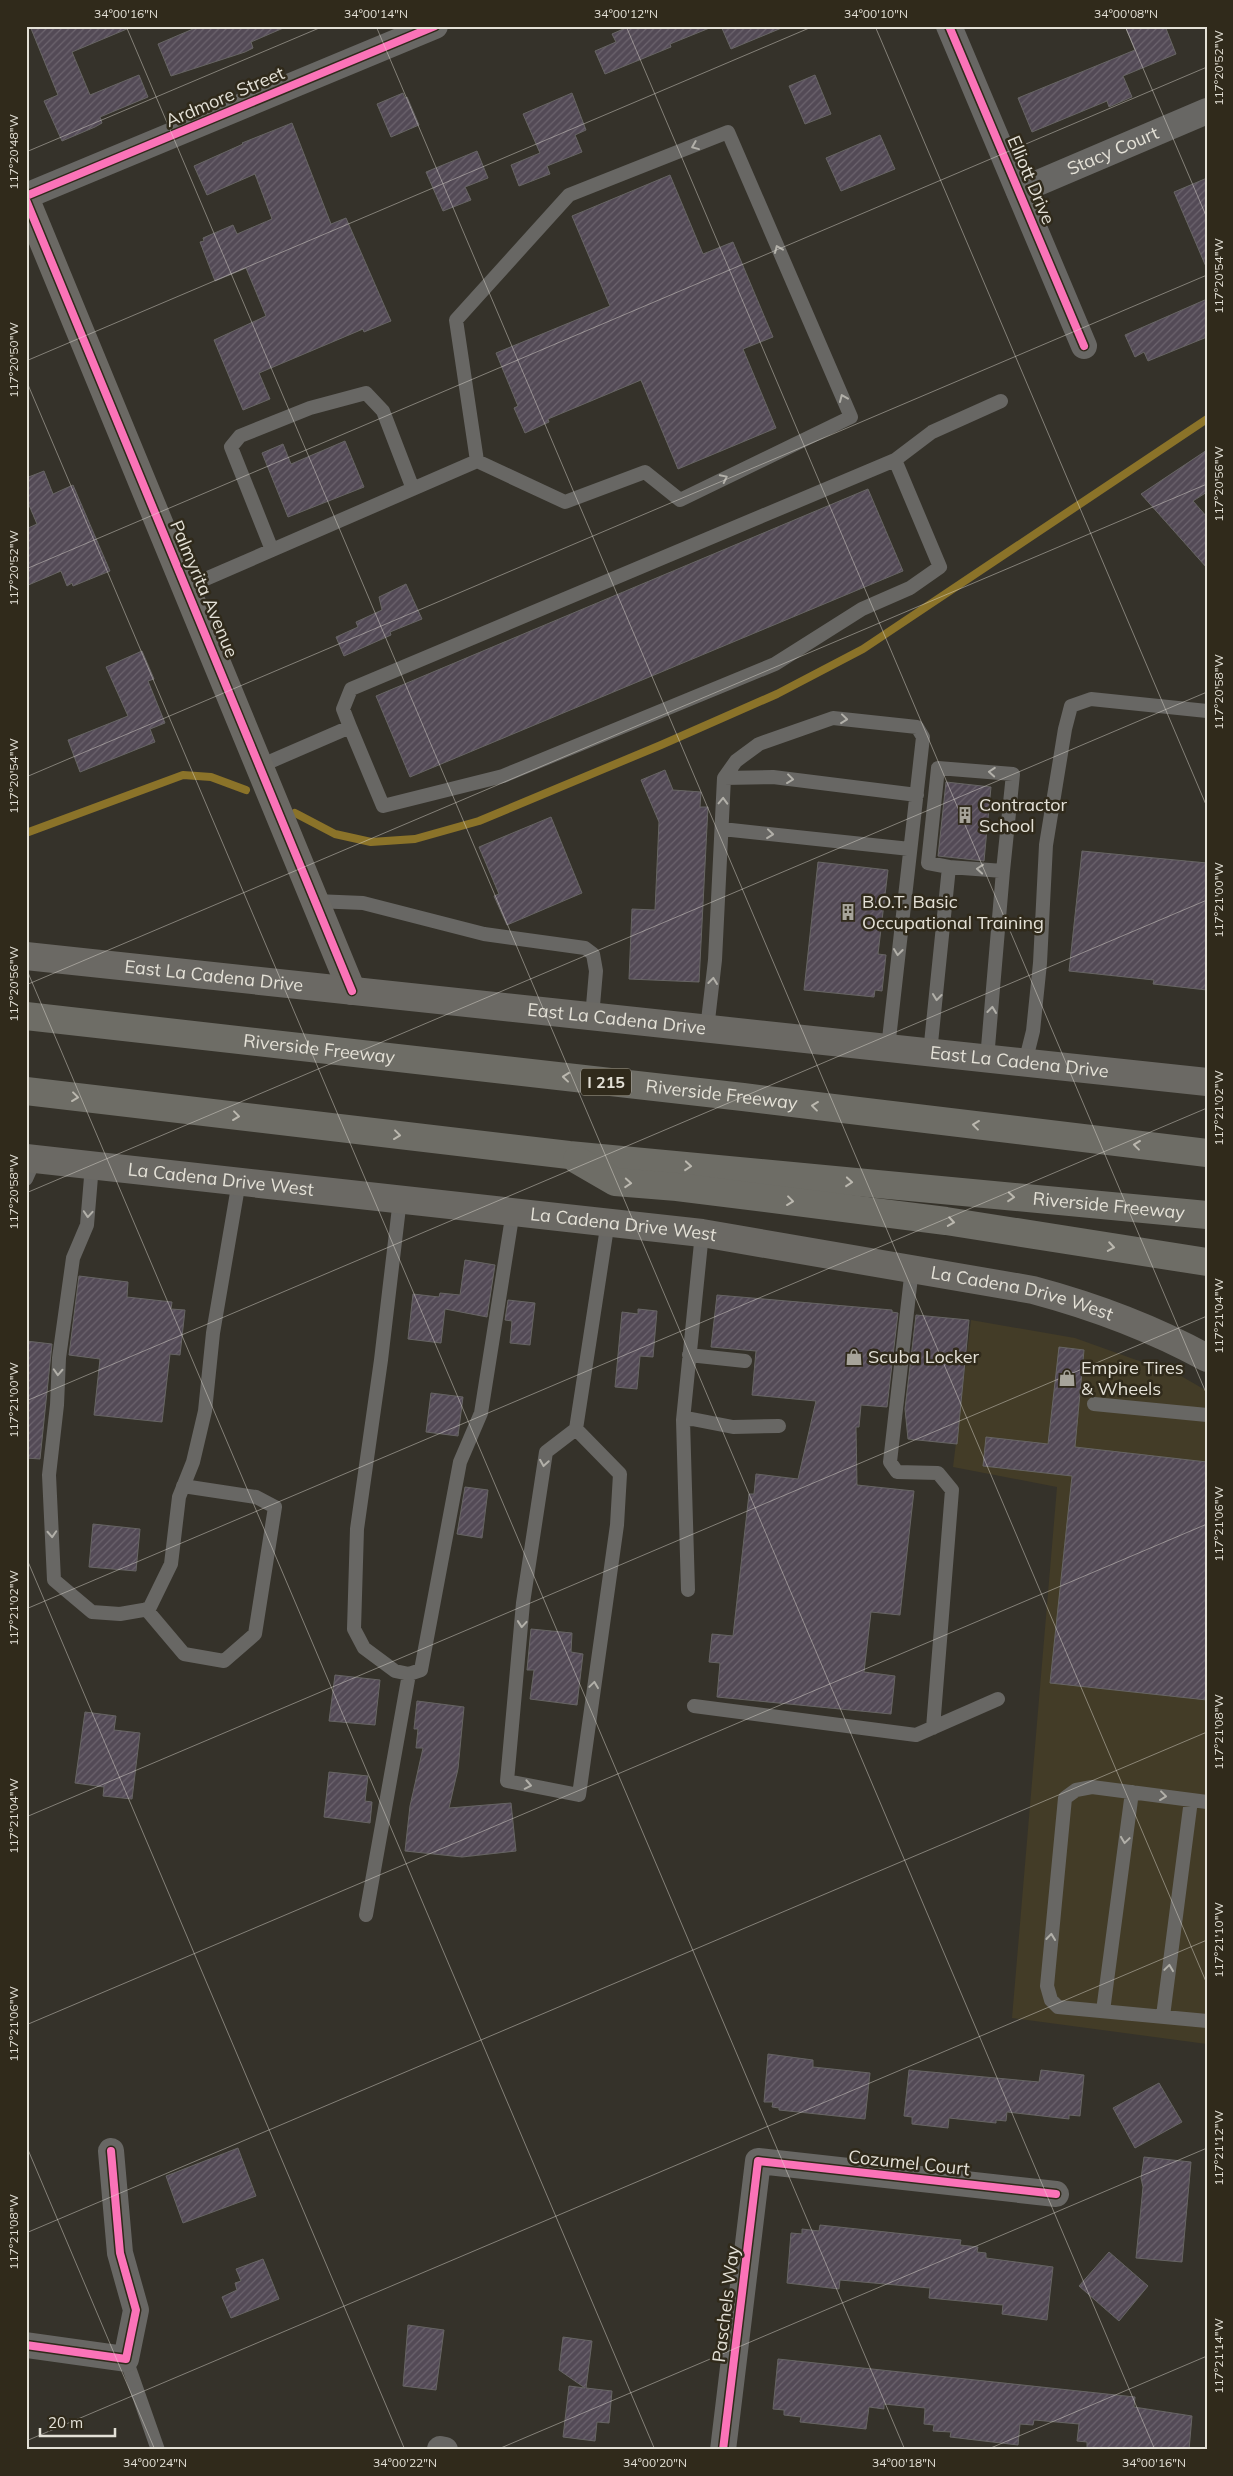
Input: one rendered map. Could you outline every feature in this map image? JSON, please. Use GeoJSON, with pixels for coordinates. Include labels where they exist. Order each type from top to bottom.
{"type":"FeatureCollection","features":[{"type":"Feature","properties":{"kind":"highway","name":"Riverside Freeway"},"geometry":{"type":"LineString","coordinates":[[26,1016],[1200,1150]]}},
{"type":"Feature","properties":{"kind":"highway","name":"Riverside Freeway"},"geometry":{"type":"LineString","coordinates":[[26,1091],[569,1155],[1207,1215]]}},
{"type":"Feature","properties":{"kind":"highway"},"geometry":{"type":"LineString","coordinates":[[569,1155],[615,1182],[677,1187],[946,1221],[1207,1262]]}},
{"type":"Feature","properties":{"kind":"main road","name":"Palmyrita Avenue"},"geometry":{"type":"LineString","coordinates":[[26,200],[352,991]]}},
{"type":"Feature","properties":{"kind":"main road","name":"East La Cadena Drive"},"geometry":{"type":"LineString","coordinates":[[26,956],[1207,1082]]}},
{"type":"Feature","properties":{"kind":"main road","name":"La Cadena Drive West"},"geometry":{"type":"LineString","coordinates":[[29,1165],[92,1165],[702,1233],[997,1282],[1067,1299],[1126,1320],[1182,1344],[1207,1358]]}},
{"type":"Feature","properties":{"kind":"street","name":"Ardmore Street"},"geometry":{"type":"LineString","coordinates":[[26,196],[435,26]]}},
{"type":"Feature","properties":{"kind":"street","name":"Elliott Drive"},"geometry":{"type":"LineString","coordinates":[[949,26],[1084,346]]}},
{"type":"Feature","properties":{"kind":"street","name":"Stacy Court"},"geometry":{"type":"LineString","coordinates":[[1019,191],[1207,111]]}},
{"type":"Feature","properties":{"kind":"street"},"geometry":{"type":"LineString","coordinates":[[26,2345],[126,2359],[136,2310],[120,2253],[111,2151]]}},
{"type":"Feature","properties":{"kind":"street","name":"Cozumel Court"},"geometry":{"type":"LineString","coordinates":[[758,2161],[1056,2194]]}},
{"type":"Feature","properties":{"kind":"street","name":"Paschels Way"},"geometry":{"type":"LineString","coordinates":[[723,2450],[758,2161]]}},
{"type":"Feature","properties":{"kind":"street"},"geometry":{"type":"LineString","coordinates":[[440,2449],[445,2450]]}},
{"type":"Feature","properties":{"kind":"lane"},"geometry":{"type":"LineString","coordinates":[[187,587],[477,461],[565,502],[644,472],[680,500],[851,417],[728,132],[569,195],[456,320],[477,461]]}},
{"type":"Feature","properties":{"kind":"lane"},"geometry":{"type":"LineString","coordinates":[[272,550],[231,447],[240,436],[310,408],[366,393],[383,411],[413,489]]}},
{"type":"Feature","properties":{"kind":"lane"},"geometry":{"type":"LineString","coordinates":[[895,460],[940,567],[910,588],[862,609],[775,664],[503,776],[384,806],[343,709],[351,689],[895,460],[932,432],[1000,401]]}},
{"type":"Feature","properties":{"kind":"lane"},"geometry":{"type":"LineString","coordinates":[[1025,1063],[1033,1031],[1040,963],[1046,845],[1065,728],[1071,706],[1092,699],[1207,711]]}},
{"type":"Feature","properties":{"kind":"lane"},"geometry":{"type":"LineString","coordinates":[[707,1029],[715,960],[724,778],[736,761],[758,744],[834,718],[917,727],[923,737],[888,1048]]}},
{"type":"Feature","properties":{"kind":"lane"},"geometry":{"type":"LineString","coordinates":[[260,766],[350,727]]}},
{"type":"Feature","properties":{"kind":"lane"},"geometry":{"type":"LineString","coordinates":[[987,1059],[1013,774],[938,768],[928,864],[1003,871]]}},
{"type":"Feature","properties":{"kind":"lane"},"geometry":{"type":"LineString","coordinates":[[724,778],[773,777],[916,795]]}},
{"type":"Feature","properties":{"kind":"lane"},"geometry":{"type":"LineString","coordinates":[[722,829],[910,849]]}},
{"type":"Feature","properties":{"kind":"lane"},"geometry":{"type":"LineString","coordinates":[[930,1053],[949,867]]}},
{"type":"Feature","properties":{"kind":"lane"},"geometry":{"type":"LineString","coordinates":[[315,901],[363,903],[484,934],[585,948],[593,954],[596,971],[592,1017]]}},
{"type":"Feature","properties":{"kind":"lane"},"geometry":{"type":"LineString","coordinates":[[92,1165],[87,1225],[73,1258],[65,1306],[48,1475],[54,1580],[92,1612],[120,1614],[149,1609],[171,1564],[180,1497],[193,1462],[205,1412],[213,1333],[239,1181]]}},
{"type":"Feature","properties":{"kind":"lane"},"geometry":{"type":"LineString","coordinates":[[400,1199],[381,1360],[357,1529],[354,1629],[364,1648],[395,1671],[409,1674],[421,1670],[460,1462],[481,1413],[513,1211]]}},
{"type":"Feature","properties":{"kind":"lane"},"geometry":{"type":"LineString","coordinates":[[576,1429],[620,1474],[617,1525],[579,1795],[507,1781],[524,1603],[546,1452],[576,1429],[608,1222]]}},
{"type":"Feature","properties":{"kind":"lane"},"geometry":{"type":"LineString","coordinates":[[688,1590],[683,1420],[702,1233]]}},
{"type":"Feature","properties":{"kind":"lane"},"geometry":{"type":"LineString","coordinates":[[912,1268],[890,1462],[896,1472],[938,1473],[952,1490],[933,1728]]}},
{"type":"Feature","properties":{"kind":"lane"},"geometry":{"type":"LineString","coordinates":[[689,1355],[745,1360]]}},
{"type":"Feature","properties":{"kind":"lane"},"geometry":{"type":"LineString","coordinates":[[1094,1404],[1207,1415]]}},
{"type":"Feature","properties":{"kind":"lane"},"geometry":{"type":"LineString","coordinates":[[683,1420],[692,1419],[733,1427],[779,1426]]}},
{"type":"Feature","properties":{"kind":"lane"},"geometry":{"type":"LineString","coordinates":[[146,1609],[184,1654],[224,1661],[255,1634],[275,1507],[256,1497],[184,1486]]}},
{"type":"Feature","properties":{"kind":"lane"},"geometry":{"type":"LineString","coordinates":[[366,1915],[409,1674]]}},
{"type":"Feature","properties":{"kind":"lane"},"geometry":{"type":"LineString","coordinates":[[694,1706],[916,1735],[998,1699]]}},
{"type":"Feature","properties":{"kind":"lane"},"geometry":{"type":"LineString","coordinates":[[1207,1802],[1092,1787],[1076,1790],[1066,1798],[1046,1986],[1051,2000],[1058,2007],[1207,2020]]}},
{"type":"Feature","properties":{"kind":"lane"},"geometry":{"type":"LineString","coordinates":[[1102,2011],[1132,1792]]}},
{"type":"Feature","properties":{"kind":"lane"},"geometry":{"type":"LineString","coordinates":[[1163,2016],[1191,1800]]}},
{"type":"Feature","properties":{"kind":"lane"},"geometry":{"type":"LineString","coordinates":[[126,2359],[158,2450]]}},
{"type":"Feature","properties":{"kind":"shaded area"},"geometry":{"type":"Polygon","coordinates":[[[971,1320],[1075,1338],[1181,1376],[1207,1391],[1207,2044],[1012,2018],[1057,1487],[953,1467],[971,1320]]]}},
{"type":"Feature","properties":{"kind":"building"},"geometry":{"type":"Polygon","coordinates":[[[30,26],[134,26],[72,52],[90,95],[139,75],[148,97],[100,117],[102,123],[62,141],[44,101],[58,95],[30,26]]]}},
{"type":"Feature","properties":{"kind":"building"},"geometry":{"type":"Polygon","coordinates":[[[200,26],[288,26],[251,42],[253,48],[245,52],[171,76],[158,44],[200,26]]]}},
{"type":"Feature","properties":{"kind":"building"},"geometry":{"type":"Polygon","coordinates":[[[630,26],[712,27],[670,44],[671,47],[605,74],[595,51],[616,42],[612,34],[630,26]]]}},
{"type":"Feature","properties":{"kind":"building"},"geometry":{"type":"Polygon","coordinates":[[[721,26],[784,26],[784,27],[731,49],[721,26]]]}},
{"type":"Feature","properties":{"kind":"building"},"geometry":{"type":"Polygon","coordinates":[[[1125,26],[1165,26],[1176,54],[1123,76],[1132,97],[1109,107],[1107,101],[1032,132],[1018,98],[1135,50],[1125,26]]]}},
{"type":"Feature","properties":{"kind":"building"},"geometry":{"type":"Polygon","coordinates":[[[815,75],[831,114],[805,124],[789,86],[815,75]]]}},
{"type":"Feature","properties":{"kind":"building"},"geometry":{"type":"Polygon","coordinates":[[[403,93],[405,98],[407,97],[419,125],[391,137],[377,104],[403,93]]]}},
{"type":"Feature","properties":{"kind":"building"},"geometry":{"type":"Polygon","coordinates":[[[572,93],[586,130],[575,135],[582,152],[547,166],[550,174],[519,186],[511,165],[540,153],[523,114],[572,93]]]}},
{"type":"Feature","properties":{"kind":"building"},"geometry":{"type":"Polygon","coordinates":[[[292,123],[331,224],[346,218],[391,321],[364,332],[363,329],[259,373],[270,399],[243,410],[214,340],[266,316],[246,268],[215,281],[200,242],[204,241],[203,238],[233,225],[237,234],[272,219],[255,174],[207,195],[194,166],[242,143],[292,123]]]}},
{"type":"Feature","properties":{"kind":"building"},"geometry":{"type":"Polygon","coordinates":[[[880,135],[895,169],[841,191],[826,158],[880,135]]]}},
{"type":"Feature","properties":{"kind":"building"},"geometry":{"type":"Polygon","coordinates":[[[477,151],[488,178],[465,187],[471,200],[443,211],[426,172],[477,151]]]}},
{"type":"Feature","properties":{"kind":"building"},"geometry":{"type":"Polygon","coordinates":[[[670,175],[703,254],[733,242],[773,337],[743,349],[776,428],[678,469],[641,380],[548,419],[549,422],[525,433],[514,408],[518,406],[496,353],[610,306],[572,216],[670,175]]]}},
{"type":"Feature","properties":{"kind":"building"},"geometry":{"type":"Polygon","coordinates":[[[1207,178],[1207,269],[1174,192],[1207,178]]]}},
{"type":"Feature","properties":{"kind":"building"},"geometry":{"type":"Polygon","coordinates":[[[1207,299],[1207,337],[1148,361],[1144,352],[1135,357],[1125,335],[1207,299]]]}},
{"type":"Feature","properties":{"kind":"building"},"geometry":{"type":"Polygon","coordinates":[[[345,441],[364,487],[288,517],[262,453],[283,444],[291,464],[345,441]]]}},
{"type":"Feature","properties":{"kind":"building"},"geometry":{"type":"Polygon","coordinates":[[[1207,450],[1207,492],[1193,501],[1207,517],[1207,568],[1141,494],[1207,450]]]}},
{"type":"Feature","properties":{"kind":"building"},"geometry":{"type":"Polygon","coordinates":[[[44,471],[53,494],[73,485],[110,571],[73,586],[72,583],[67,586],[61,571],[26,586],[26,529],[37,524],[26,498],[26,478],[44,471]]]}},
{"type":"Feature","properties":{"kind":"building"},"geometry":{"type":"Polygon","coordinates":[[[868,489],[903,571],[410,777],[376,696],[868,489]]]}},
{"type":"Feature","properties":{"kind":"building"},"geometry":{"type":"Polygon","coordinates":[[[406,584],[422,619],[390,632],[391,635],[344,656],[336,637],[358,627],[356,622],[382,610],[379,597],[406,584]]]}},
{"type":"Feature","properties":{"kind":"building"},"geometry":{"type":"Polygon","coordinates":[[[142,651],[154,679],[148,681],[165,723],[150,729],[155,742],[80,772],[68,740],[128,716],[106,667],[142,651]]]}},
{"type":"Feature","properties":{"kind":"building"},"geometry":{"type":"Polygon","coordinates":[[[665,770],[673,790],[701,792],[700,807],[708,807],[699,982],[629,979],[632,909],[655,910],[659,822],[641,780],[665,770]]]}},
{"type":"Feature","properties":{"kind":"building","name":"Contractor School"},"geometry":{"type":"Polygon","coordinates":[[[946,782],[991,787],[984,861],[938,856],[946,782]]]}},
{"type":"Feature","properties":{"kind":"building"},"geometry":{"type":"Polygon","coordinates":[[[551,817],[582,893],[507,925],[494,896],[499,894],[479,847],[551,817]]]}},
{"type":"Feature","properties":{"kind":"building"},"geometry":{"type":"Polygon","coordinates":[[[1082,851],[1207,863],[1207,990],[1153,984],[1154,980],[1069,971],[1082,851]]]}},
{"type":"Feature","properties":{"kind":"building","name":"B.O.T. Basic Occupational Training"},"geometry":{"type":"Polygon","coordinates":[[[818,862],[888,870],[878,954],[886,955],[882,991],[875,990],[874,997],[804,990],[818,862]]]}},
{"type":"Feature","properties":{"kind":"building"},"geometry":{"type":"Polygon","coordinates":[[[465,1260],[495,1265],[487,1317],[445,1309],[441,1343],[408,1339],[413,1294],[439,1297],[440,1293],[460,1295],[465,1260]]]}},
{"type":"Feature","properties":{"kind":"building"},"geometry":{"type":"Polygon","coordinates":[[[79,1276],[128,1282],[127,1297],[172,1302],[171,1309],[185,1310],[180,1355],[170,1354],[162,1422],[94,1415],[100,1359],[69,1355],[79,1276]]]}},
{"type":"Feature","properties":{"kind":"building"},"geometry":{"type":"Polygon","coordinates":[[[717,1295],[892,1310],[892,1312],[898,1313],[887,1407],[861,1405],[859,1427],[856,1427],[857,1485],[914,1491],[900,1615],[871,1612],[864,1672],[895,1676],[891,1714],[717,1697],[720,1663],[709,1662],[712,1634],[733,1636],[749,1494],[754,1494],[756,1474],[798,1479],[816,1401],[752,1395],[756,1351],[711,1347],[717,1295]]]}},
{"type":"Feature","properties":{"kind":"building"},"geometry":{"type":"Polygon","coordinates":[[[508,1300],[535,1303],[530,1345],[510,1343],[512,1321],[505,1320],[508,1300]]]}},
{"type":"Feature","properties":{"kind":"building"},"geometry":{"type":"Polygon","coordinates":[[[638,1309],[657,1311],[653,1357],[640,1356],[637,1389],[615,1387],[622,1312],[638,1314],[638,1309]]]}},
{"type":"Feature","properties":{"kind":"building"},"geometry":{"type":"Polygon","coordinates":[[[916,1315],[969,1320],[957,1444],[908,1439],[905,1409],[916,1315]]]}},
{"type":"Feature","properties":{"kind":"building"},"geometry":{"type":"Polygon","coordinates":[[[26,1341],[52,1344],[40,1459],[26,1458],[26,1341]]]}},
{"type":"Feature","properties":{"kind":"building"},"geometry":{"type":"Polygon","coordinates":[[[1059,1347],[1084,1350],[1075,1447],[1207,1462],[1207,1700],[1050,1683],[1072,1476],[983,1466],[986,1437],[1048,1444],[1059,1347]]]}},
{"type":"Feature","properties":{"kind":"building"},"geometry":{"type":"Polygon","coordinates":[[[431,1393],[463,1397],[458,1436],[426,1432],[431,1393]]]}},
{"type":"Feature","properties":{"kind":"building"},"geometry":{"type":"Polygon","coordinates":[[[465,1487],[488,1490],[482,1538],[457,1534],[465,1487]]]}},
{"type":"Feature","properties":{"kind":"building"},"geometry":{"type":"Polygon","coordinates":[[[93,1524],[140,1529],[136,1571],[89,1567],[93,1524]]]}},
{"type":"Feature","properties":{"kind":"building"},"geometry":{"type":"Polygon","coordinates":[[[531,1629],[572,1633],[571,1652],[583,1654],[577,1705],[530,1699],[534,1670],[527,1670],[531,1629]]]}},
{"type":"Feature","properties":{"kind":"building"},"geometry":{"type":"Polygon","coordinates":[[[335,1675],[380,1680],[375,1725],[329,1721],[335,1675]]]}},
{"type":"Feature","properties":{"kind":"building"},"geometry":{"type":"Polygon","coordinates":[[[417,1701],[464,1707],[458,1769],[449,1808],[511,1803],[516,1851],[462,1857],[405,1851],[410,1806],[423,1748],[416,1748],[418,1729],[414,1729],[417,1701]]]}},
{"type":"Feature","properties":{"kind":"building"},"geometry":{"type":"Polygon","coordinates":[[[85,1712],[116,1716],[114,1730],[140,1733],[132,1799],[103,1796],[104,1787],[75,1783],[85,1712]]]}},
{"type":"Feature","properties":{"kind":"building"},"geometry":{"type":"Polygon","coordinates":[[[329,1772],[368,1776],[365,1801],[372,1802],[370,1823],[324,1817],[329,1772]]]}},
{"type":"Feature","properties":{"kind":"building"},"geometry":{"type":"Polygon","coordinates":[[[768,2054],[813,2060],[813,2067],[870,2073],[865,2119],[779,2110],[779,2108],[772,2107],[773,2102],[764,2102],[768,2054]]]}},
{"type":"Feature","properties":{"kind":"building"},"geometry":{"type":"Polygon","coordinates":[[[909,2070],[1039,2082],[1041,2070],[1084,2075],[1080,2116],[1069,2115],[1069,2119],[1007,2112],[1006,2121],[996,2120],[996,2123],[949,2118],[948,2128],[912,2124],[912,2117],[904,2116],[909,2070]]]}},
{"type":"Feature","properties":{"kind":"building"},"geometry":{"type":"Polygon","coordinates":[[[1159,2083],[1182,2122],[1135,2148],[1113,2108],[1159,2083]]]}},
{"type":"Feature","properties":{"kind":"building"},"geometry":{"type":"Polygon","coordinates":[[[238,2148],[256,2196],[183,2223],[166,2176],[238,2148]]]}},
{"type":"Feature","properties":{"kind":"building"},"geometry":{"type":"Polygon","coordinates":[[[1144,2157],[1191,2162],[1182,2262],[1136,2258],[1144,2157]]]}},
{"type":"Feature","properties":{"kind":"building"},"geometry":{"type":"Polygon","coordinates":[[[820,2225],[961,2240],[960,2245],[978,2247],[977,2252],[986,2253],[986,2258],[1053,2267],[1047,2320],[1002,2314],[1003,2305],[929,2298],[930,2288],[840,2280],[839,2289],[787,2283],[791,2233],[802,2234],[802,2229],[819,2231],[820,2225]]]}},
{"type":"Feature","properties":{"kind":"building"},"geometry":{"type":"Polygon","coordinates":[[[1109,2252],[1148,2286],[1119,2321],[1079,2286],[1109,2252]]]}},
{"type":"Feature","properties":{"kind":"building"},"geometry":{"type":"Polygon","coordinates":[[[263,2259],[279,2299],[231,2318],[222,2297],[237,2290],[235,2283],[241,2281],[236,2269],[263,2259]]]}},
{"type":"Feature","properties":{"kind":"building"},"geometry":{"type":"Polygon","coordinates":[[[408,2325],[444,2330],[436,2390],[403,2386],[408,2325]]]}},
{"type":"Feature","properties":{"kind":"building"},"geometry":{"type":"Polygon","coordinates":[[[563,2337],[592,2341],[586,2388],[612,2391],[609,2423],[597,2422],[595,2441],[563,2437],[569,2386],[585,2388],[559,2370],[563,2337]]]}},
{"type":"Feature","properties":{"kind":"building"},"geometry":{"type":"Polygon","coordinates":[[[778,2359],[1135,2397],[1134,2407],[1192,2416],[1189,2450],[1087,2448],[1087,2442],[1077,2441],[1079,2424],[1034,2420],[1033,2425],[1020,2424],[1018,2445],[950,2437],[951,2432],[933,2431],[934,2425],[924,2424],[925,2408],[884,2404],[884,2409],[869,2407],[866,2429],[800,2422],[801,2417],[784,2415],[784,2410],[773,2409],[778,2359]]]}},
{"type":"Feature","properties":{"kind":"waterway"},"geometry":{"type":"LineString","coordinates":[[295,813],[335,834],[371,842],[415,839],[479,821],[661,745],[777,694],[863,649],[1207,419]]}},
{"type":"Feature","properties":{"kind":"waterway"},"geometry":{"type":"LineString","coordinates":[[26,833],[183,775],[211,777],[246,790]]}},
{"type":"Feature","properties":{"kind":"cycle path"},"geometry":{"type":"LineString","coordinates":[[26,196],[435,26]]}},
{"type":"Feature","properties":{"kind":"cycle path"},"geometry":{"type":"LineString","coordinates":[[949,26],[1084,346]]}},
{"type":"Feature","properties":{"kind":"cycle path"},"geometry":{"type":"LineString","coordinates":[[26,200],[352,991]]}},
{"type":"Feature","properties":{"kind":"cycle path"},"geometry":{"type":"LineString","coordinates":[[26,2345],[126,2359],[136,2310],[120,2253],[111,2151]]}},
{"type":"Feature","properties":{"kind":"cycle path"},"geometry":{"type":"LineString","coordinates":[[723,2450],[758,2161],[1056,2194]]}},
{"type":"Feature","properties":{"kind":"place","name":"Contractor School"},"geometry":{"type":"Point","coordinates":[965,815]}},
{"type":"Feature","properties":{"kind":"place","name":"B.O.T. Basic Occupational Training"},"geometry":{"type":"Point","coordinates":[848,912]}},
{"type":"Feature","properties":{"kind":"place","name":"Scuba Locker"},"geometry":{"type":"Point","coordinates":[854,1357]}},
{"type":"Feature","properties":{"kind":"place","name":"Empire Tires & Wheels"},"geometry":{"type":"Point","coordinates":[1067,1378]}}]}
